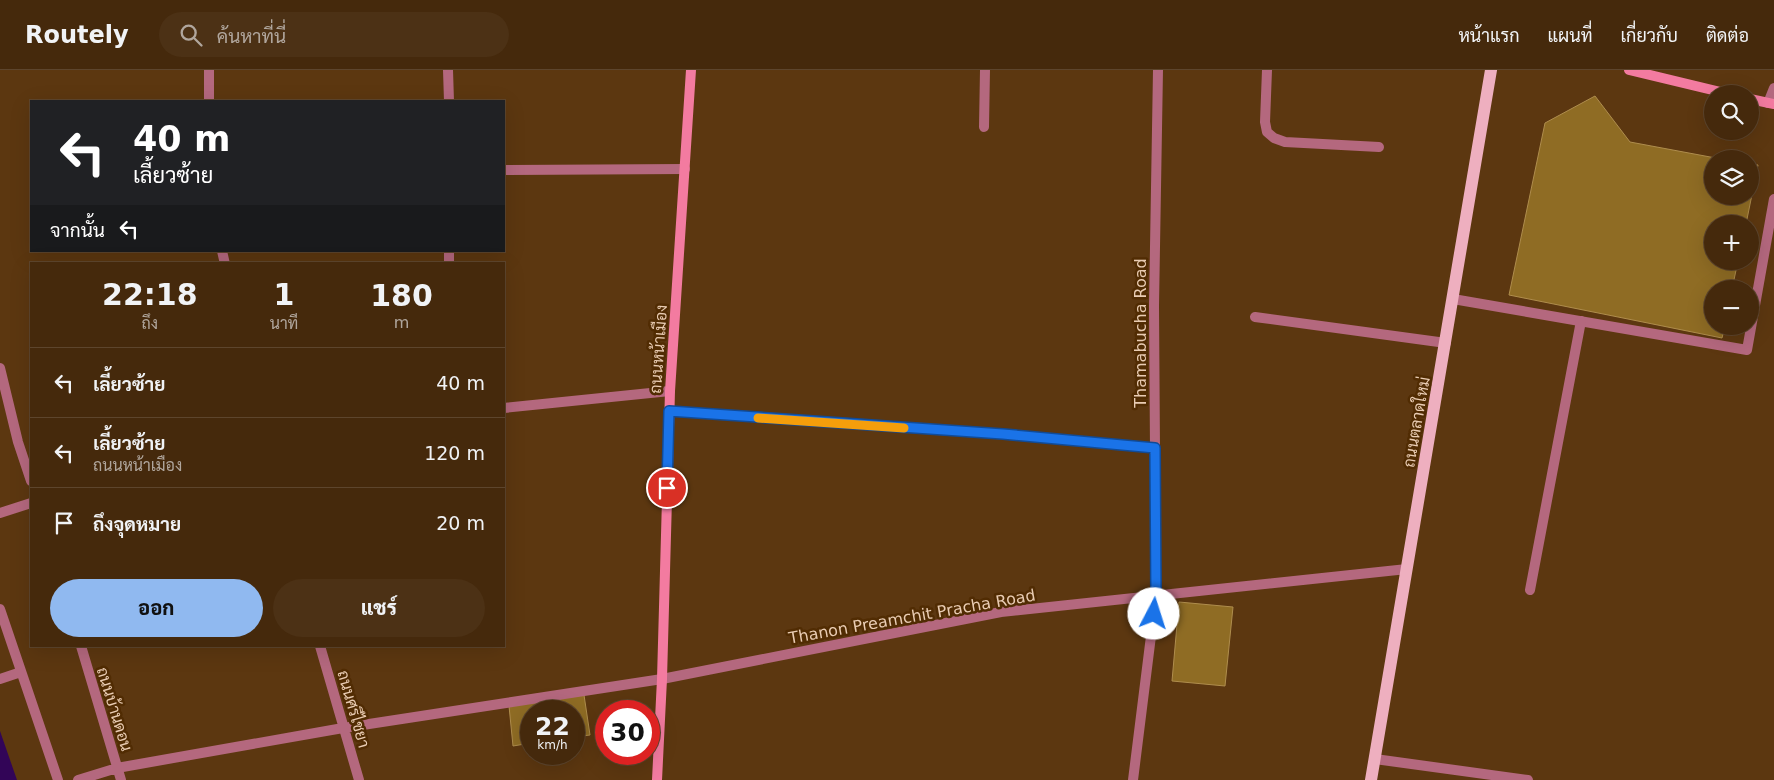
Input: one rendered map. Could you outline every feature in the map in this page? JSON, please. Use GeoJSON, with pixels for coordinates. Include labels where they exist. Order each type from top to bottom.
{"type":"FeatureCollection","features":[{"type":"Feature","properties":{"kind":"main road","name":"ถนนตลาดใหม่"},"geometry":{"type":"LineString","coordinates":[[1372,780],[1491,70]]}},
{"type":"Feature","properties":{"kind":"street"},"geometry":{"type":"LineString","coordinates":[[209,70],[209,100]]}},
{"type":"Feature","properties":{"kind":"street"},"geometry":{"type":"LineString","coordinates":[[448,70],[449,100]]}},
{"type":"Feature","properties":{"kind":"street","name":"ถนนหน้าเมือง"},"geometry":{"type":"LineString","coordinates":[[657,780],[662,679],[669,411],[691,70]]}},
{"type":"Feature","properties":{"kind":"street"},"geometry":{"type":"LineString","coordinates":[[984,70],[984,127]]}},
{"type":"Feature","properties":{"kind":"street","name":"Thamabucha Road"},"geometry":{"type":"LineString","coordinates":[[1133,780],[1156,596],[1154,306],[1158,70]]}},
{"type":"Feature","properties":{"kind":"street"},"geometry":{"type":"LineString","coordinates":[[1267,70],[1265,122],[1267,132],[1274,138],[1285,142],[1379,147]]}},
{"type":"Feature","properties":{"kind":"street"},"geometry":{"type":"LineString","coordinates":[[1628,70],[1704,88]]}},
{"type":"Feature","properties":{"kind":"street"},"geometry":{"type":"LineString","coordinates":[[1771,104],[1774,88]]}},
{"type":"Feature","properties":{"kind":"street"},"geometry":{"type":"LineString","coordinates":[[505,170],[685,169]]}},
{"type":"Feature","properties":{"kind":"street"},"geometry":{"type":"LineString","coordinates":[[1453,300],[1747,350],[1774,199]]}},
{"type":"Feature","properties":{"kind":"street"},"geometry":{"type":"LineString","coordinates":[[1255,317],[1446,343]]}},
{"type":"Feature","properties":{"kind":"street"},"geometry":{"type":"LineString","coordinates":[[1530,590],[1581,322]]}},
{"type":"Feature","properties":{"kind":"street"},"geometry":{"type":"LineString","coordinates":[[0,368],[18,442],[30,478]]}},
{"type":"Feature","properties":{"kind":"street"},"geometry":{"type":"LineString","coordinates":[[505,408],[670,391]]}},
{"type":"Feature","properties":{"kind":"street"},"geometry":{"type":"LineString","coordinates":[[669,411],[1003,434],[1155,448]]}},
{"type":"Feature","properties":{"kind":"street"},"geometry":{"type":"LineString","coordinates":[[0,513],[30,503]]}},
{"type":"Feature","properties":{"kind":"street","name":"Thanon Preamchit Pracha Road"},"geometry":{"type":"LineString","coordinates":[[78,780],[117,768],[343,728],[662,679],[1001,612],[1407,569]]}},
{"type":"Feature","properties":{"kind":"street"},"geometry":{"type":"LineString","coordinates":[[0,609],[58,780]]}},
{"type":"Feature","properties":{"kind":"street","name":"ถนนบ้านดอน"},"geometry":{"type":"LineString","coordinates":[[81,647],[121,780]]}},
{"type":"Feature","properties":{"kind":"street","name":"ถนนศรีไชยา"},"geometry":{"type":"LineString","coordinates":[[320,647],[360,780]]}},
{"type":"Feature","properties":{"kind":"street"},"geometry":{"type":"LineString","coordinates":[[0,679],[21,672]]}},
{"type":"Feature","properties":{"kind":"street"},"geometry":{"type":"LineString","coordinates":[[1375,759],[1528,780]]}},
{"type":"Feature","properties":{"kind":"shaded area"},"geometry":{"type":"Polygon","coordinates":[[[0,731],[17,780],[0,780],[0,731]]]}},
{"type":"Feature","properties":{"kind":"building"},"geometry":{"type":"Polygon","coordinates":[[[1595,96],[1630,142],[1704,156],[1704,205],[1750,205],[1748,215],[1704,215],[1704,270],[1736,270],[1734,280],[1704,280],[1704,334],[1509,295],[1545,123],[1595,96]]]}},
{"type":"Feature","properties":{"kind":"building"},"geometry":{"type":"Polygon","coordinates":[[[1707,335],[1723,335],[1722,338],[1707,335]]]}},
{"type":"Feature","properties":{"kind":"building"},"geometry":{"type":"Polygon","coordinates":[[[1179,602],[1233,607],[1225,686],[1172,681],[1179,602]]]}},
{"type":"Feature","properties":{"kind":"building"},"geometry":{"type":"Polygon","coordinates":[[[584,695],[585,700],[550,700],[584,695]]]}},
{"type":"Feature","properties":{"kind":"building"},"geometry":{"type":"Polygon","coordinates":[[[585,702],[590,735],[585,736],[585,702]]]}},
{"type":"Feature","properties":{"kind":"building"},"geometry":{"type":"Polygon","coordinates":[[[520,704],[520,745],[513,746],[509,706],[520,704]]]}},
{"type":"Feature","properties":{"kind":"slow traffic"},"geometry":{"type":"LineString","coordinates":[[758,418],[904,428]]}},
{"type":"Feature","properties":{"kind":"route"},"geometry":{"type":"LineString","coordinates":[[667,488],[669,411],[1003,434],[1155,448],[1156,596],[1154,614]]}}]}
